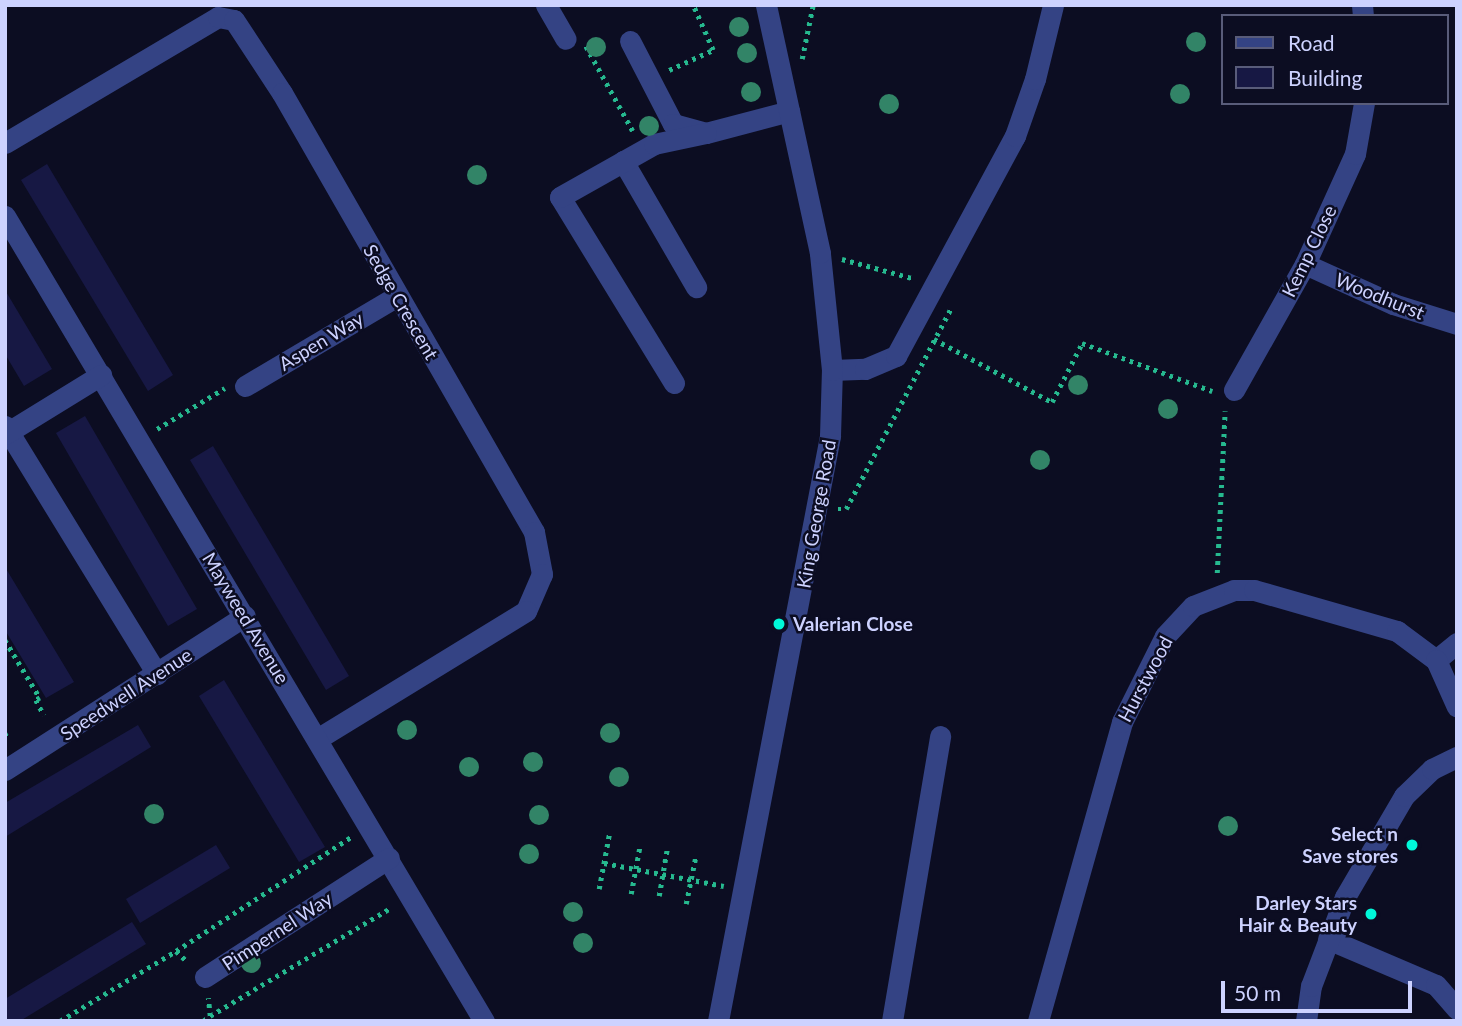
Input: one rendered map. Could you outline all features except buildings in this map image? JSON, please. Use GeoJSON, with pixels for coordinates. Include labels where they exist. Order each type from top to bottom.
{"type":"FeatureCollection","features":[{"type":"Feature","properties":{"kind":"street"},"geometry":{"type":"LineString","coordinates":[[546,5],[566,39]]}},
{"type":"Feature","properties":{"kind":"street","name":"King George Road"},"geometry":{"type":"LineString","coordinates":[[718,1021],[823,489],[832,370],[820,253],[766,5]]}},
{"type":"Feature","properties":{"kind":"street"},"geometry":{"type":"LineString","coordinates":[[832,370],[884,364],[896,356],[1014,136],[1035,79],[1054,5]]}},
{"type":"Feature","properties":{"kind":"street","name":"Sedge Crescent"},"geometry":{"type":"LineString","coordinates":[[5,144],[218,11],[234,20],[253,46],[534,532],[542,574],[526,611],[317,739]]}},
{"type":"Feature","properties":{"kind":"street"},"geometry":{"type":"LineString","coordinates":[[630,41],[673,124],[706,133]]}},
{"type":"Feature","properties":{"kind":"street","name":"Kemp Close"},"geometry":{"type":"LineString","coordinates":[[1234,390],[1305,264],[1355,154],[1364,105]]}},
{"type":"Feature","properties":{"kind":"street"},"geometry":{"type":"LineString","coordinates":[[674,383],[560,197],[643,150],[789,111]]}},
{"type":"Feature","properties":{"kind":"street"},"geometry":{"type":"LineString","coordinates":[[623,161],[696,287]]}},
{"type":"Feature","properties":{"kind":"street","name":"Mayweed Avenue"},"geometry":{"type":"LineString","coordinates":[[5,216],[484,1021]]}},
{"type":"Feature","properties":{"kind":"street","name":"Woodhurst"},"geometry":{"type":"LineString","coordinates":[[1305,264],[1393,304],[1457,324]]}},
{"type":"Feature","properties":{"kind":"street","name":"Aspen Way"},"geometry":{"type":"LineString","coordinates":[[245,386],[397,296]]}},
{"type":"Feature","properties":{"kind":"street"},"geometry":{"type":"LineString","coordinates":[[101,375],[6,430],[157,674]]}},
{"type":"Feature","properties":{"kind":"street","name":"Hurstwood"},"geometry":{"type":"LineString","coordinates":[[1038,1021],[1122,722],[1165,636],[1193,606],[1219,595],[1254,590],[1318,606],[1398,631],[1436,660],[1457,707]]}},
{"type":"Feature","properties":{"kind":"street","name":"Speedwell Avenue"},"geometry":{"type":"LineString","coordinates":[[5,770],[245,616]]}},
{"type":"Feature","properties":{"kind":"street"},"geometry":{"type":"LineString","coordinates":[[1436,660],[1457,643]]}},
{"type":"Feature","properties":{"kind":"street"},"geometry":{"type":"LineString","coordinates":[[892,1021],[940,736]]}},
{"type":"Feature","properties":{"kind":"street"},"geometry":{"type":"LineString","coordinates":[[1306,1021],[1311,986],[1345,897],[1404,796],[1432,769],[1457,757]]}},
{"type":"Feature","properties":{"kind":"street","name":"Pimpernel Way"},"geometry":{"type":"LineString","coordinates":[[205,977],[389,858]]}},
{"type":"Feature","properties":{"kind":"street"},"geometry":{"type":"LineString","coordinates":[[1328,939],[1436,985],[1457,1009]]}},
{"type":"Feature","properties":{"kind":"path"},"geometry":{"type":"LineString","coordinates":[[649,79],[713,50],[693,5]]}},
{"type":"Feature","properties":{"kind":"path"},"geometry":{"type":"LineString","coordinates":[[782,79],[800,73],[813,5]]}},
{"type":"Feature","properties":{"kind":"path"},"geometry":{"type":"LineString","coordinates":[[566,39],[583,40],[643,150]]}},
{"type":"Feature","properties":{"kind":"path"},"geometry":{"type":"LineString","coordinates":[[820,253],[912,278]]}},
{"type":"Feature","properties":{"kind":"path"},"geometry":{"type":"LineString","coordinates":[[913,328],[1052,402],[1082,343],[1226,396],[1218,504],[1219,595]]}},
{"type":"Feature","properties":{"kind":"path"},"geometry":{"type":"LineString","coordinates":[[139,440],[232,383],[245,386]]}},
{"type":"Feature","properties":{"kind":"path"},"geometry":{"type":"LineString","coordinates":[[5,640],[40,698],[36,700],[44,715]]}},
{"type":"Feature","properties":{"kind":"path"},"geometry":{"type":"LineString","coordinates":[[60,1021],[176,951],[369,825]]}},
{"type":"Feature","properties":{"kind":"path"},"geometry":{"type":"LineString","coordinates":[[599,889],[609,835]]}},
{"type":"Feature","properties":{"kind":"path"},"geometry":{"type":"LineString","coordinates":[[631,894],[640,845]]}},
{"type":"Feature","properties":{"kind":"path"},"geometry":{"type":"LineString","coordinates":[[659,896],[667,849]]}},
{"type":"Feature","properties":{"kind":"path"},"geometry":{"type":"LineString","coordinates":[[686,904],[696,855]]}},
{"type":"Feature","properties":{"kind":"path"},"geometry":{"type":"LineString","coordinates":[[604,863],[743,890]]}},
{"type":"Feature","properties":{"kind":"path"},"geometry":{"type":"LineString","coordinates":[[210,1016],[411,895]]}},
{"type":"Feature","properties":{"kind":"path","name":"Pimpernel Way"},"geometry":{"type":"LineString","coordinates":[[176,951],[205,977]]}},
{"type":"Feature","properties":{"kind":"place","name":"Valerian Close"},"geometry":{"type":"Point","coordinates":[779,624]}},
{"type":"Feature","properties":{"kind":"place","name":"Select n Save stores"},"geometry":{"type":"Point","coordinates":[1412,845]}},
{"type":"Feature","properties":{"kind":"place","name":"Darley Stars Hair & Beauty"},"geometry":{"type":"Point","coordinates":[1371,914]}}]}
